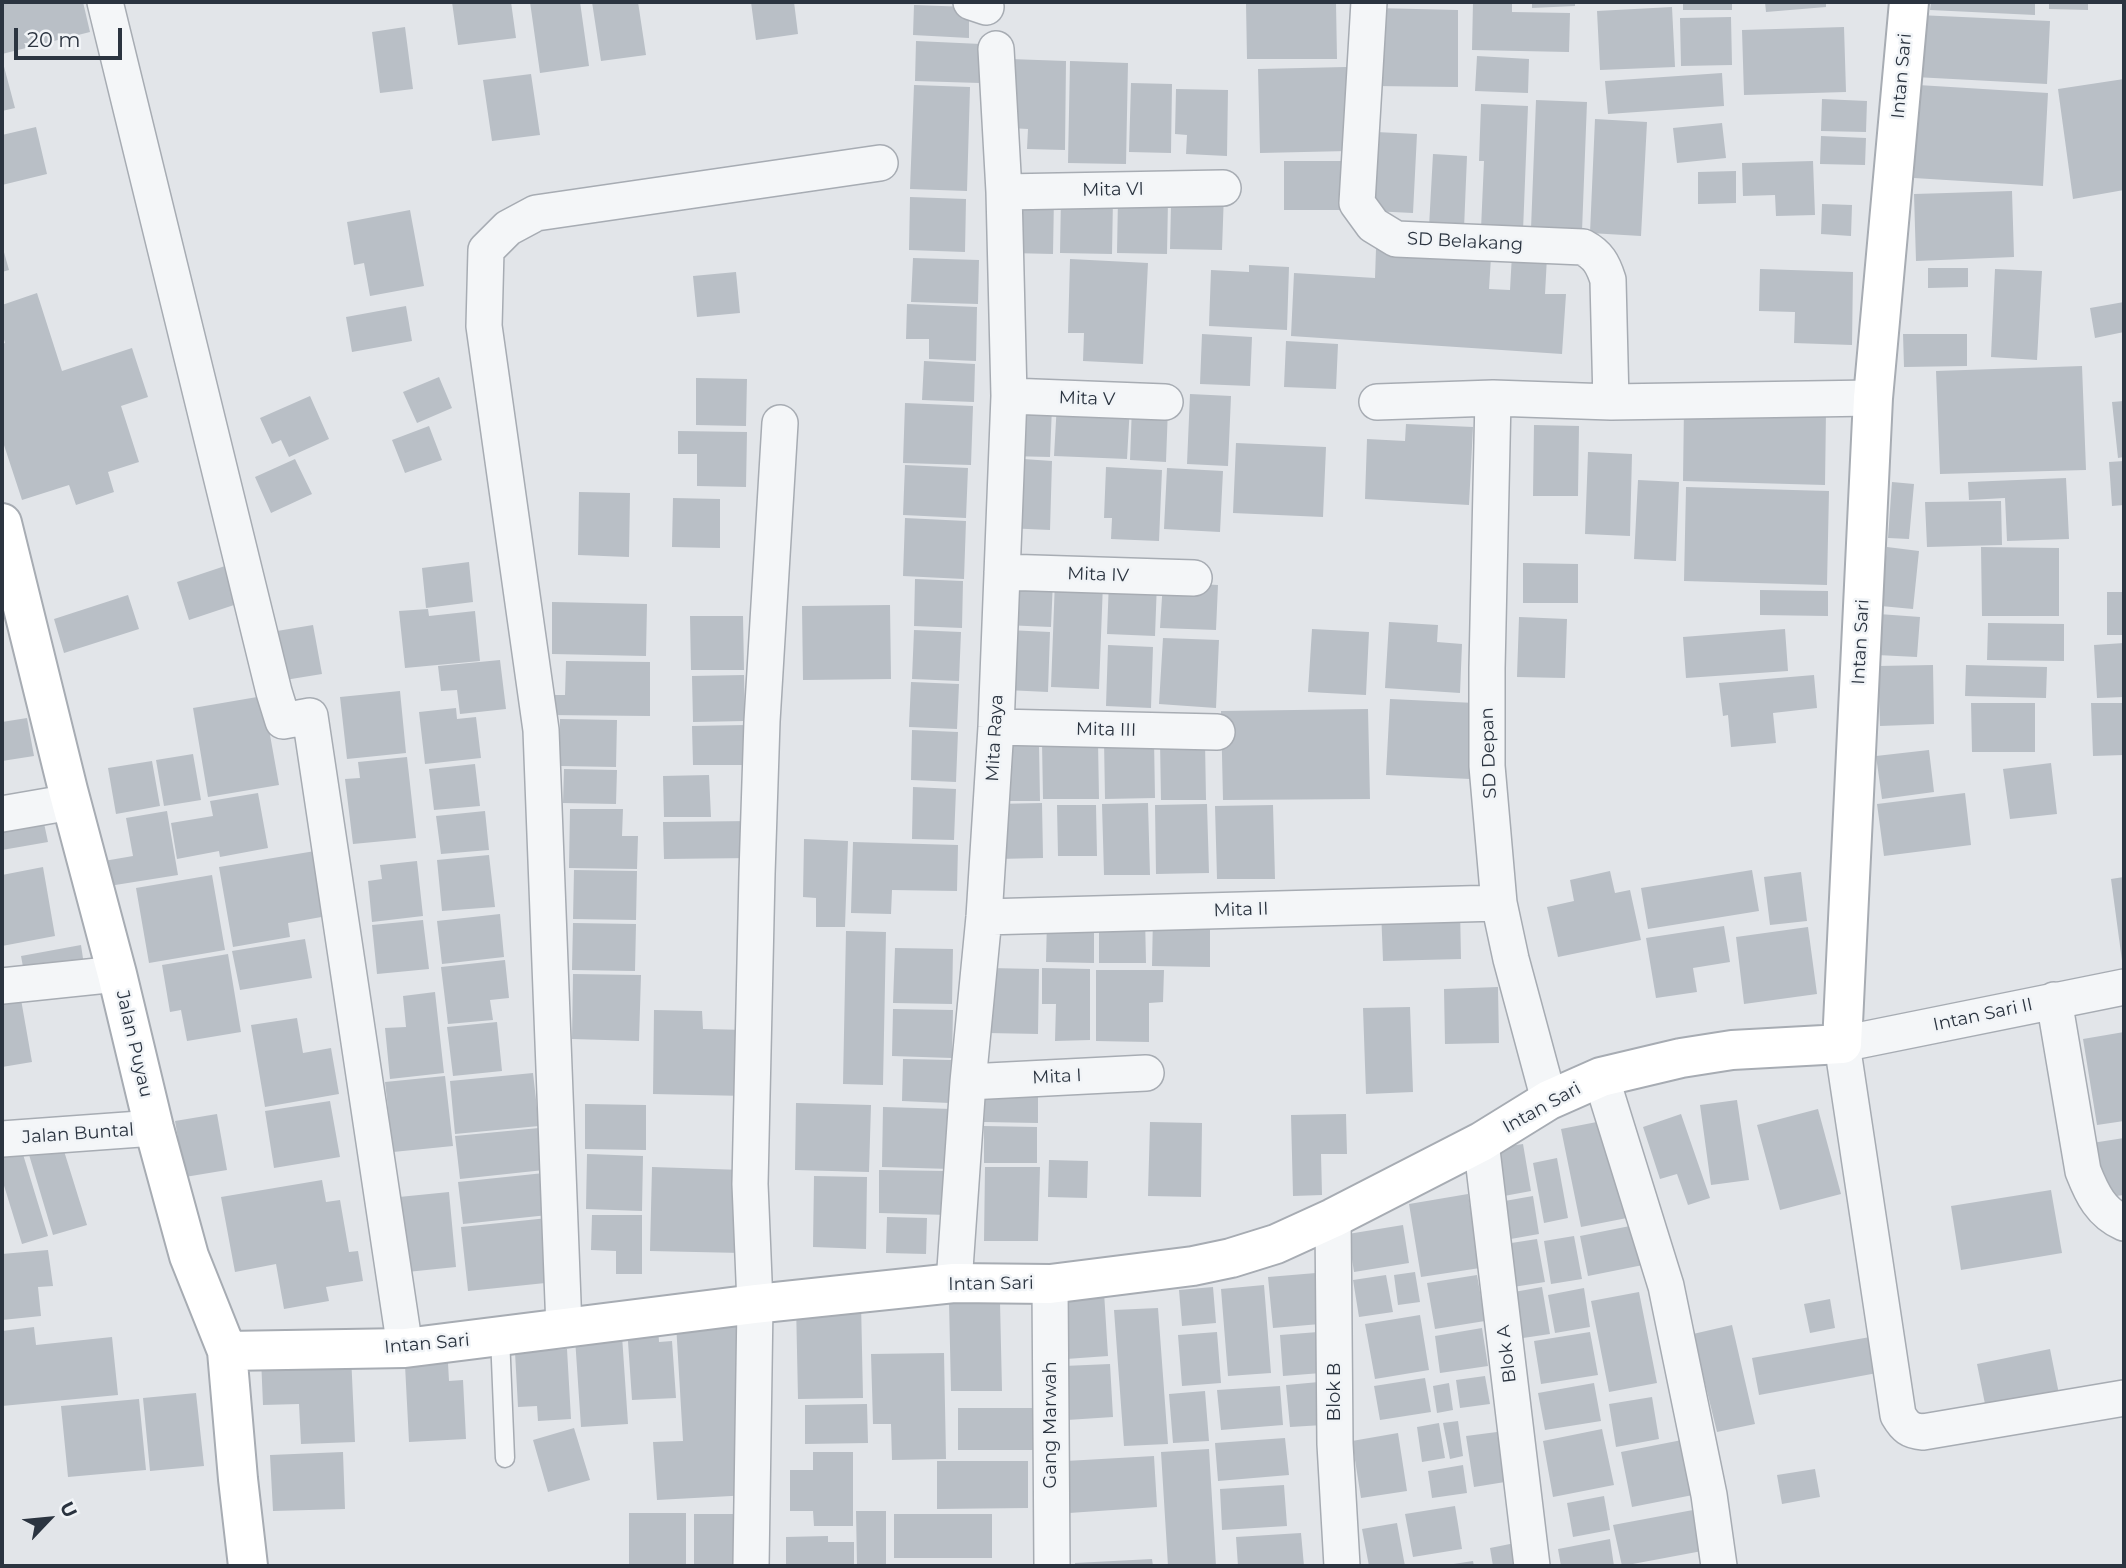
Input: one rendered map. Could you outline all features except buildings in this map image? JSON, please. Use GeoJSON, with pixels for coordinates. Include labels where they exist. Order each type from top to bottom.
{"type":"FeatureCollection","features":[{"type":"Feature","properties":{"kind":"street"},"geometry":{"type":"LineString","coordinates":[[105,2],[274,692],[283,721],[310,716],[405,1348]]}},
{"type":"Feature","properties":{"kind":"street","name":"SD Belakang"},"geometry":{"type":"LineString","coordinates":[[1369,2],[1357,203],[1373,225],[1396,239],[1583,247],[1595,254],[1604,267],[1608,281],[1611,402]]}},
{"type":"Feature","properties":{"kind":"street","name":"Intan Sari"},"geometry":{"type":"LineString","coordinates":[[227,1351],[405,1348],[755,1304],[954,1283],[1050,1284],[1140,1274],[1231,1258],[1276,1244],[1333,1218],[1481,1142],[1549,1100],[1601,1077],[1681,1058],[1732,1050],[1842,1044],[1873,398],[1909,2]]}},
{"type":"Feature","properties":{"kind":"street","name":"Mita Raya"},"geometry":{"type":"LineString","coordinates":[[954,1283],[968,1082],[984,917],[996,727],[1009,396],[1004,192],[996,49]]}},
{"type":"Feature","properties":{"kind":"street"},"geometry":{"type":"LineString","coordinates":[[564,1328],[541,730],[484,326],[486,250],[508,228],[536,214],[880,163]]}},
{"type":"Feature","properties":{"kind":"street","name":"Mita VI"},"geometry":{"type":"LineString","coordinates":[[1004,192],[1223,188]]}},
{"type":"Feature","properties":{"kind":"street","name":"Mita V"},"geometry":{"type":"LineString","coordinates":[[1009,396],[1166,402]]}},
{"type":"Feature","properties":{"kind":"street"},"geometry":{"type":"LineString","coordinates":[[1377,402],[1493,398],[1611,402],[1873,398]]}},
{"type":"Feature","properties":{"kind":"street","name":"SD Depan"},"geometry":{"type":"LineString","coordinates":[[1493,398],[1487,766],[1499,903],[1511,959],[1549,1100]]}},
{"type":"Feature","properties":{"kind":"street"},"geometry":{"type":"LineString","coordinates":[[751,1566],[755,1304],[750,1184],[757,874],[762,722],[780,423]]}},
{"type":"Feature","properties":{"kind":"street","name":"Jalan Puyau"},"geometry":{"type":"LineString","coordinates":[[4,541],[189,1256],[227,1351],[237,1479],[248,1566]]}},
{"type":"Feature","properties":{"kind":"street","name":"Mita IV"},"geometry":{"type":"LineString","coordinates":[[1002,572],[1194,578]]}},
{"type":"Feature","properties":{"kind":"street","name":"Mita III"},"geometry":{"type":"LineString","coordinates":[[996,727],[1217,733]]}},
{"type":"Feature","properties":{"kind":"street"},"geometry":{"type":"LineString","coordinates":[[2,814],[71,802]]}},
{"type":"Feature","properties":{"kind":"street","name":"Mita II"},"geometry":{"type":"LineString","coordinates":[[984,917],[1499,903]]}},
{"type":"Feature","properties":{"kind":"street"},"geometry":{"type":"LineString","coordinates":[[2,986],[117,974]]}},
{"type":"Feature","properties":{"kind":"street","name":"Intan Sari II"},"geometry":{"type":"LineString","coordinates":[[1842,1044],[2124,987]]}},
{"type":"Feature","properties":{"kind":"street"},"geometry":{"type":"LineString","coordinates":[[2054,1000],[2083,1171],[2094,1197],[2110,1217],[2124,1223]]}},
{"type":"Feature","properties":{"kind":"street"},"geometry":{"type":"LineString","coordinates":[[1842,1044],[1898,1415],[1904,1424],[1912,1431],[1923,1432],[2124,1398]]}},
{"type":"Feature","properties":{"kind":"street","name":"Mita I"},"geometry":{"type":"LineString","coordinates":[[968,1082],[1146,1073]]}},
{"type":"Feature","properties":{"kind":"street"},"geometry":{"type":"LineString","coordinates":[[1601,1077],[1666,1286],[1709,1495],[1719,1566]]}},
{"type":"Feature","properties":{"kind":"street","name":"Jalan Buntal"},"geometry":{"type":"LineString","coordinates":[[2,1139],[154,1128]]}},
{"type":"Feature","properties":{"kind":"street","name":"Blok A"},"geometry":{"type":"LineString","coordinates":[[1481,1142],[1532,1566]]}},
{"type":"Feature","properties":{"kind":"street","name":"Blok B"},"geometry":{"type":"LineString","coordinates":[[1333,1218],[1335,1444],[1342,1566]]}},
{"type":"Feature","properties":{"kind":"street","name":"Gang Marwah"},"geometry":{"type":"LineString","coordinates":[[1050,1284],[1052,1566]]}},
{"type":"Feature","properties":{"kind":"lane"},"geometry":{"type":"LineString","coordinates":[[500,1336],[505,1458]]}}]}
